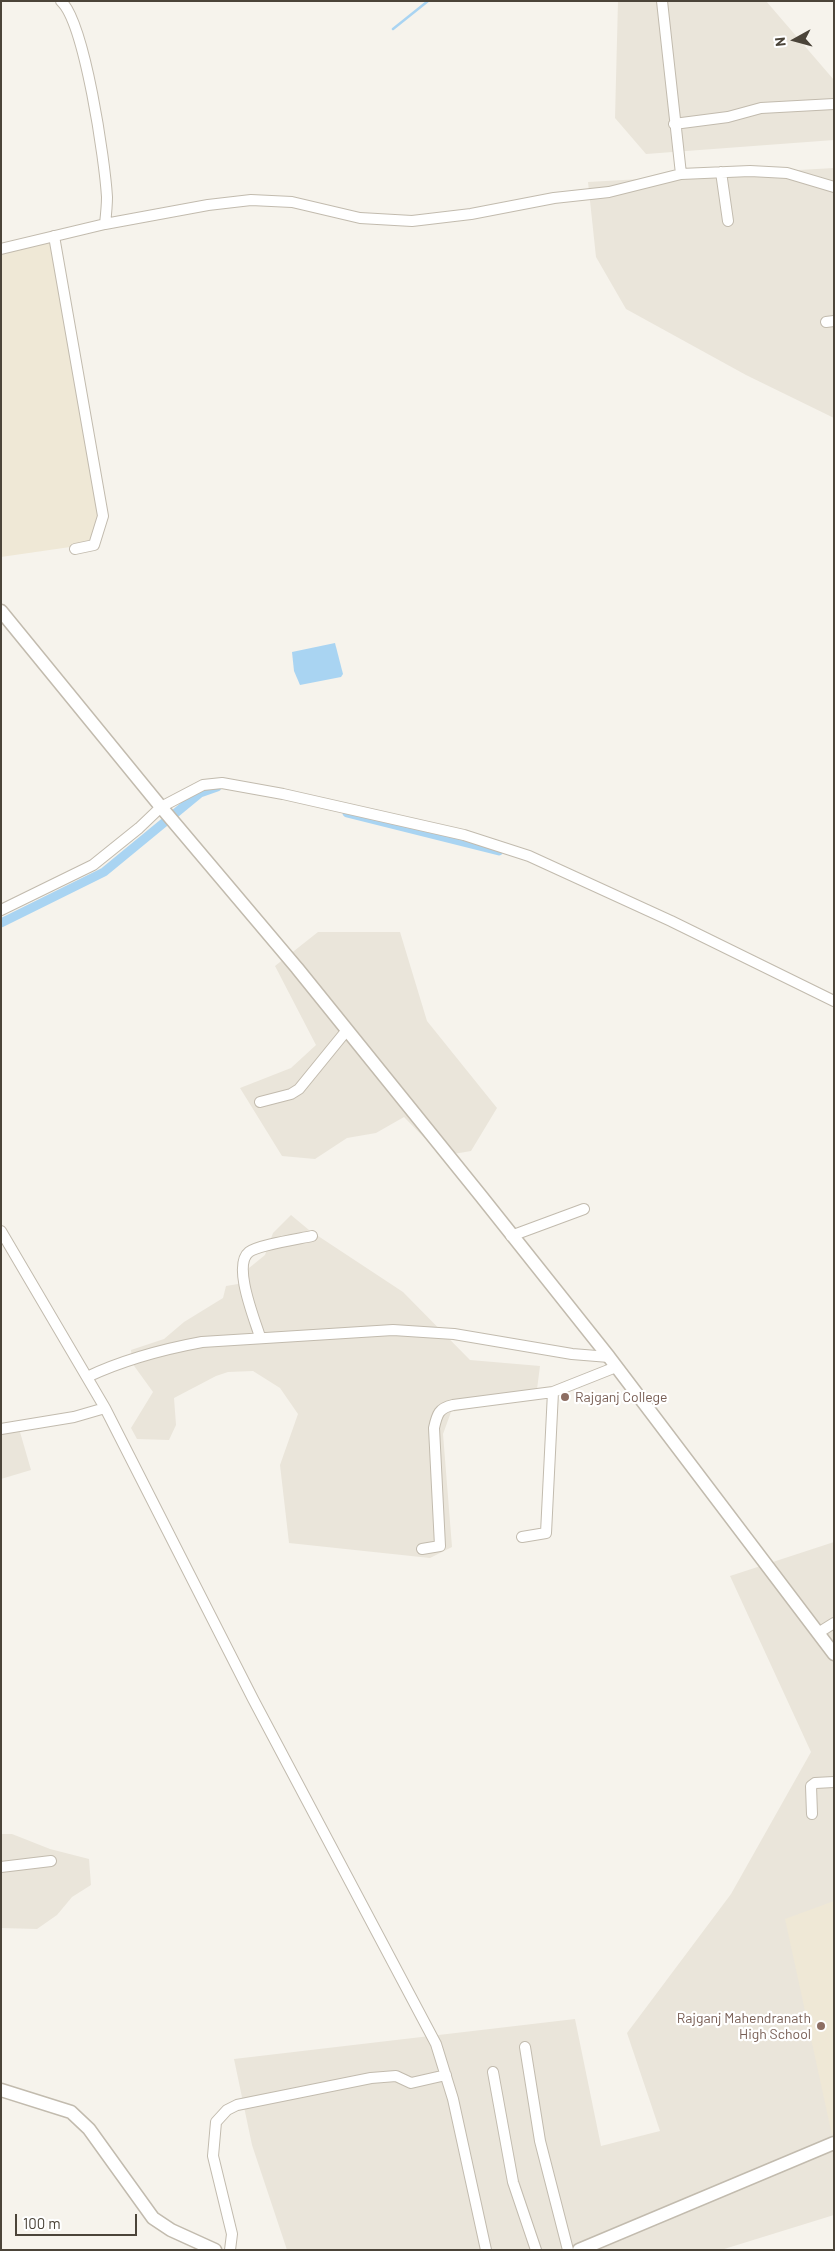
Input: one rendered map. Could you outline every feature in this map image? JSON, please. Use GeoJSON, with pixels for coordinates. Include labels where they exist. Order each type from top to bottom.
{"type":"FeatureCollection","features":[{"type":"Feature","properties":{"kind":"street"},"geometry":{"type":"LineString","coordinates":[[61,1],[75,27],[92,91],[107,198],[105,224]]}},
{"type":"Feature","properties":{"kind":"street"},"geometry":{"type":"LineString","coordinates":[[662,1],[681,174]]}},
{"type":"Feature","properties":{"kind":"street"},"geometry":{"type":"LineString","coordinates":[[674,124],[722,118],[761,108],[834,104]]}},
{"type":"Feature","properties":{"kind":"street"},"geometry":{"type":"LineString","coordinates":[[721,172],[728,221]]}},
{"type":"Feature","properties":{"kind":"street"},"geometry":{"type":"LineString","coordinates":[[1,249],[105,224],[208,205],[271,200],[292,202],[360,218],[387,221],[437,219],[554,198],[609,192],[681,174],[721,172],[787,173],[834,187]]}},
{"type":"Feature","properties":{"kind":"street"},"geometry":{"type":"LineString","coordinates":[[54,236],[103,516],[94,545],[74,549]]}},
{"type":"Feature","properties":{"kind":"street"},"geometry":{"type":"LineString","coordinates":[[1,611],[166,814],[347,1030],[613,1362],[834,1654]]}},
{"type":"Feature","properties":{"kind":"street"},"geometry":{"type":"LineString","coordinates":[[1,910],[93,865],[138,828],[166,814],[203,785],[222,783],[283,794],[464,835],[529,856],[597,886],[834,1001]]}},
{"type":"Feature","properties":{"kind":"street"},"geometry":{"type":"LineString","coordinates":[[260,1102],[290,1094],[299,1089],[347,1030]]}},
{"type":"Feature","properties":{"kind":"street"},"geometry":{"type":"LineString","coordinates":[[512,1236],[584,1209]]}},
{"type":"Feature","properties":{"kind":"street"},"geometry":{"type":"LineString","coordinates":[[1,1231],[105,1408],[248,1690],[436,2044],[446,2075],[486,2250]]}},
{"type":"Feature","properties":{"kind":"street"},"geometry":{"type":"LineString","coordinates":[[260,1337],[242,1276],[245,1258],[249,1252],[257,1249],[312,1236]]}},
{"type":"Feature","properties":{"kind":"street"},"geometry":{"type":"LineString","coordinates":[[87,1377],[108,1368],[178,1346],[260,1337],[393,1330],[454,1334],[613,1362]]}},
{"type":"Feature","properties":{"kind":"street"},"geometry":{"type":"LineString","coordinates":[[422,1549],[440,1546],[434,1428],[438,1412],[445,1406],[553,1392],[613,1362]]}},
{"type":"Feature","properties":{"kind":"street"},"geometry":{"type":"LineString","coordinates":[[522,1537],[546,1533],[553,1392]]}},
{"type":"Feature","properties":{"kind":"street"},"geometry":{"type":"LineString","coordinates":[[1,1429],[74,1417],[105,1408]]}},
{"type":"Feature","properties":{"kind":"street"},"geometry":{"type":"LineString","coordinates":[[818,1633],[834,1623]]}},
{"type":"Feature","properties":{"kind":"street"},"geometry":{"type":"LineString","coordinates":[[812,1814],[811,1786],[815,1783],[834,1782]]}},
{"type":"Feature","properties":{"kind":"street"},"geometry":{"type":"LineString","coordinates":[[1,1867],[51,1861]]}},
{"type":"Feature","properties":{"kind":"street"},"geometry":{"type":"LineString","coordinates":[[525,2047],[540,2141],[568,2250]]}},
{"type":"Feature","properties":{"kind":"street"},"geometry":{"type":"LineString","coordinates":[[493,2072],[513,2182],[536,2250]]}},
{"type":"Feature","properties":{"kind":"street"},"geometry":{"type":"LineString","coordinates":[[230,2250],[232,2234],[212,2156],[216,2122],[227,2110],[237,2105],[370,2078],[396,2076],[411,2083],[446,2075]]}},
{"type":"Feature","properties":{"kind":"street"},"geometry":{"type":"LineString","coordinates":[[1,2090],[71,2112],[89,2129],[153,2218],[170,2230],[215,2250]]}},
{"type":"Feature","properties":{"kind":"street"},"geometry":{"type":"LineString","coordinates":[[579,2250],[834,2143]]}},
{"type":"Feature","properties":{"kind":"shaded area"},"geometry":{"type":"Polygon","coordinates":[[[618,1],[766,1],[834,80],[834,140],[646,154],[615,118],[618,1]]]}},
{"type":"Feature","properties":{"kind":"shaded area"},"geometry":{"type":"Polygon","coordinates":[[[834,168],[834,418],[746,375],[626,309],[596,257],[588,182],[834,168]]]}},
{"type":"Feature","properties":{"kind":"shaded area"},"geometry":{"type":"Polygon","coordinates":[[[50,241],[100,517],[91,544],[1,557],[1,255],[50,241]]]}},
{"type":"Feature","properties":{"kind":"shaded area"},"geometry":{"type":"Polygon","coordinates":[[[318,932],[400,932],[427,1021],[497,1108],[471,1151],[442,1156],[404,1117],[376,1133],[347,1138],[315,1159],[282,1156],[240,1088],[291,1068],[316,1045],[275,966],[318,932]]]}},
{"type":"Feature","properties":{"kind":"shaded area"},"geometry":{"type":"Polygon","coordinates":[[[291,1215],[309,1230],[403,1292],[470,1360],[540,1366],[536,1397],[451,1412],[443,1434],[452,1547],[430,1558],[289,1543],[280,1465],[298,1414],[280,1388],[253,1371],[228,1372],[216,1376],[174,1398],[176,1425],[169,1440],[137,1439],[131,1428],[153,1392],[132,1363],[131,1350],[164,1339],[184,1322],[223,1298],[226,1286],[244,1283],[249,1268],[265,1255],[273,1233],[291,1215]]]}},
{"type":"Feature","properties":{"kind":"shaded area"},"geometry":{"type":"Polygon","coordinates":[[[20,1432],[31,1470],[1,1479],[1,1433],[20,1432]]]}},
{"type":"Feature","properties":{"kind":"shaded area"},"geometry":{"type":"Polygon","coordinates":[[[834,1542],[834,2215],[721,2250],[287,2250],[252,2145],[234,2059],[575,2019],[601,2146],[660,2131],[627,2033],[731,1894],[811,1752],[730,1576],[834,1542]]]}},
{"type":"Feature","properties":{"kind":"shaded area"},"geometry":{"type":"Polygon","coordinates":[[[1,1834],[12,1834],[50,1849],[89,1859],[91,1885],[72,1897],[57,1915],[37,1929],[1,1928],[1,1834]]]}},
{"type":"Feature","properties":{"kind":"shaded area","name":"Rajganj Mahendranath High School"},"geometry":{"type":"Polygon","coordinates":[[[834,1901],[834,2134],[832,2135],[785,1919],[834,1901]]]}},
{"type":"Feature","properties":{"kind":"water"},"geometry":{"type":"Polygon","coordinates":[[[335,643],[343,674],[341,677],[300,685],[294,671],[292,652],[335,643]]]}},
{"type":"Feature","properties":{"kind":"waterway"},"geometry":{"type":"LineString","coordinates":[[393,29],[428,1]]}},
{"type":"Feature","properties":{"kind":"waterway"},"geometry":{"type":"LineString","coordinates":[[1,923],[104,872],[200,793],[217,787]]}},
{"type":"Feature","properties":{"kind":"waterway"},"geometry":{"type":"LineString","coordinates":[[347,813],[499,851]]}},
{"type":"Feature","properties":{"kind":"place","name":"Rajganj College"},"geometry":{"type":"Point","coordinates":[565,1397]}},
{"type":"Feature","properties":{"kind":"place","name":"Rajganj Mahendranath High School"},"geometry":{"type":"Point","coordinates":[821,2026]}}]}
